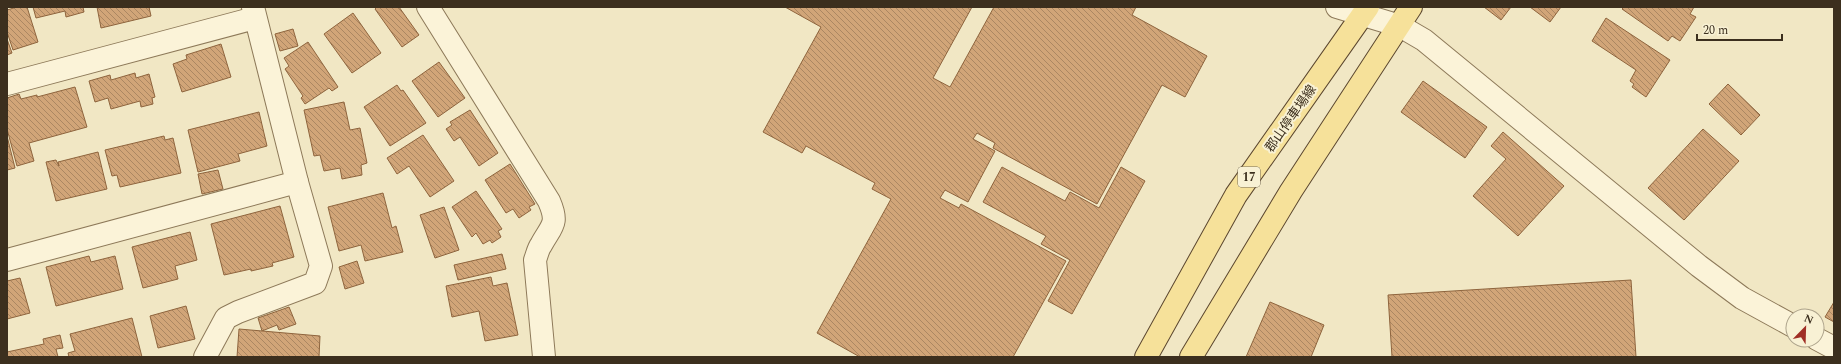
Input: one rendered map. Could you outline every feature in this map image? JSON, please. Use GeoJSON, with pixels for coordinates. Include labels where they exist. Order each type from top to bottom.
{"type":"FeatureCollection","features":[{"type":"Feature","properties":{"kind":"main road"},"geometry":{"type":"LineString","coordinates":[[1191,357],[1291,191],[1411,7]]}},
{"type":"Feature","properties":{"kind":"main road","name":"郡山停車場線"},"geometry":{"type":"LineString","coordinates":[[1146,357],[1236,195],[1365,10]]}},
{"type":"Feature","properties":{"kind":"street"},"geometry":{"type":"LineString","coordinates":[[428,7],[549,201],[555,214],[553,227],[541,245],[535,260],[544,357]]}},
{"type":"Feature","properties":{"kind":"street"},"geometry":{"type":"LineString","coordinates":[[1337,7],[1365,10],[1400,26],[1424,40],[1699,266],[1742,298],[1785,322]]}},
{"type":"Feature","properties":{"kind":"street"},"geometry":{"type":"LineString","coordinates":[[7,84],[254,12],[297,182],[321,266],[315,283],[226,318],[205,357]]}},
{"type":"Feature","properties":{"kind":"street"},"geometry":{"type":"LineString","coordinates":[[7,260],[297,182]]}},
{"type":"Feature","properties":{"kind":"street"},"geometry":{"type":"LineString","coordinates":[[1825,343],[1834,348]]}},
{"type":"Feature","properties":{"kind":"building"},"geometry":{"type":"Polygon","coordinates":[[[17,7],[27,7],[38,42],[13,50],[7,32],[7,10],[17,7]]]}},
{"type":"Feature","properties":{"kind":"building"},"geometry":{"type":"Polygon","coordinates":[[[33,7],[83,7],[84,12],[66,17],[65,11],[36,18],[33,7]]]}},
{"type":"Feature","properties":{"kind":"building"},"geometry":{"type":"Polygon","coordinates":[[[97,7],[149,7],[151,16],[101,28],[97,7]]]}},
{"type":"Feature","properties":{"kind":"building"},"geometry":{"type":"Polygon","coordinates":[[[377,7],[399,7],[419,35],[402,47],[375,9],[377,7]]]}},
{"type":"Feature","properties":{"kind":"building"},"geometry":{"type":"Polygon","coordinates":[[[785,7],[972,7],[933,78],[950,87],[994,7],[1136,7],[1132,15],[1207,56],[1185,97],[1162,85],[1097,204],[993,148],[995,143],[977,133],[973,139],[995,151],[968,202],[945,190],[940,198],[959,208],[961,204],[1066,261],[1013,357],[860,357],[817,333],[891,199],[872,189],[875,183],[806,146],[802,153],[763,132],[821,27],[785,7]]]}},
{"type":"Feature","properties":{"kind":"building"},"geometry":{"type":"Polygon","coordinates":[[[1484,7],[1511,7],[1501,20],[1484,7]]]}},
{"type":"Feature","properties":{"kind":"building"},"geometry":{"type":"Polygon","coordinates":[[[1530,7],[1561,7],[1550,22],[1530,7]]]}},
{"type":"Feature","properties":{"kind":"building"},"geometry":{"type":"Polygon","coordinates":[[[1624,7],[1694,7],[1690,14],[1696,17],[1680,41],[1672,36],[1668,41],[1622,9],[1624,7]]]}},
{"type":"Feature","properties":{"kind":"building"},"geometry":{"type":"Polygon","coordinates":[[[353,13],[381,53],[352,73],[324,34],[353,13]]]}},
{"type":"Feature","properties":{"kind":"building"},"geometry":{"type":"Polygon","coordinates":[[[1606,18],[1670,60],[1646,97],[1632,87],[1634,84],[1630,81],[1636,70],[1592,41],[1606,18]]]}},
{"type":"Feature","properties":{"kind":"building"},"geometry":{"type":"Polygon","coordinates":[[[293,29],[298,46],[280,51],[275,34],[293,29]]]}},
{"type":"Feature","properties":{"kind":"building"},"geometry":{"type":"Polygon","coordinates":[[[7,39],[12,53],[7,55],[7,39]]]}},
{"type":"Feature","properties":{"kind":"building"},"geometry":{"type":"Polygon","coordinates":[[[308,42],[338,87],[332,91],[329,88],[305,104],[301,98],[303,96],[285,69],[289,66],[284,58],[308,42]]]}},
{"type":"Feature","properties":{"kind":"building"},"geometry":{"type":"Polygon","coordinates":[[[221,44],[231,77],[182,92],[173,64],[187,59],[186,55],[221,44]]]}},
{"type":"Feature","properties":{"kind":"building"},"geometry":{"type":"Polygon","coordinates":[[[439,62],[465,98],[438,117],[412,81],[439,62]]]}},
{"type":"Feature","properties":{"kind":"building"},"geometry":{"type":"Polygon","coordinates":[[[135,73],[136,78],[149,74],[155,97],[152,98],[153,104],[141,107],[140,101],[111,109],[108,98],[95,102],[89,81],[110,75],[111,80],[135,73]]]}},
{"type":"Feature","properties":{"kind":"building"},"geometry":{"type":"Polygon","coordinates":[[[1423,81],[1487,127],[1465,158],[1401,112],[1423,81]]]}},
{"type":"Feature","properties":{"kind":"building"},"geometry":{"type":"Polygon","coordinates":[[[1728,84],[1760,115],[1741,135],[1709,104],[1728,84]]]}},
{"type":"Feature","properties":{"kind":"building"},"geometry":{"type":"Polygon","coordinates":[[[397,85],[401,91],[403,90],[426,123],[390,146],[364,107],[397,85]]]}},
{"type":"Feature","properties":{"kind":"building"},"geometry":{"type":"Polygon","coordinates":[[[75,87],[87,127],[29,143],[34,161],[17,166],[7,129],[7,98],[19,94],[21,99],[37,95],[37,97],[75,87]]]}},
{"type":"Feature","properties":{"kind":"building"},"geometry":{"type":"Polygon","coordinates":[[[344,102],[350,130],[360,128],[367,163],[361,165],[362,175],[342,179],[340,168],[324,171],[320,155],[314,156],[304,110],[344,102]]]}},
{"type":"Feature","properties":{"kind":"building"},"geometry":{"type":"Polygon","coordinates":[[[470,110],[498,153],[479,166],[460,137],[454,141],[446,129],[452,125],[450,122],[470,110]]]}},
{"type":"Feature","properties":{"kind":"building"},"geometry":{"type":"Polygon","coordinates":[[[259,112],[267,146],[238,154],[240,161],[198,172],[188,130],[259,112]]]}},
{"type":"Feature","properties":{"kind":"building"},"geometry":{"type":"Polygon","coordinates":[[[1703,129],[1739,161],[1684,220],[1648,188],[1703,129]]]}},
{"type":"Feature","properties":{"kind":"building"},"geometry":{"type":"Polygon","coordinates":[[[1503,132],[1564,186],[1518,236],[1473,196],[1506,159],[1491,146],[1503,132]]]}},
{"type":"Feature","properties":{"kind":"building"},"geometry":{"type":"Polygon","coordinates":[[[423,135],[454,181],[430,197],[409,166],[397,174],[387,158],[423,135]]]}},
{"type":"Feature","properties":{"kind":"building"},"geometry":{"type":"Polygon","coordinates":[[[7,136],[15,168],[7,170],[7,136]]]}},
{"type":"Feature","properties":{"kind":"building"},"geometry":{"type":"Polygon","coordinates":[[[164,136],[165,140],[173,138],[181,173],[120,187],[117,175],[112,176],[105,150],[164,136]]]}},
{"type":"Feature","properties":{"kind":"building"},"geometry":{"type":"Polygon","coordinates":[[[98,152],[107,189],[56,201],[46,162],[56,160],[59,166],[58,162],[98,152]]]}},
{"type":"Feature","properties":{"kind":"building"},"geometry":{"type":"Polygon","coordinates":[[[510,164],[535,204],[529,207],[531,210],[519,218],[513,209],[506,213],[485,180],[510,164]]]}},
{"type":"Feature","properties":{"kind":"building"},"geometry":{"type":"Polygon","coordinates":[[[1002,167],[1065,201],[1070,192],[1099,208],[1121,167],[1145,181],[1072,314],[1048,301],[1070,260],[1041,244],[1046,236],[983,202],[1002,167]]]}},
{"type":"Feature","properties":{"kind":"building"},"geometry":{"type":"Polygon","coordinates":[[[218,170],[223,189],[202,194],[198,174],[218,170]]]}},
{"type":"Feature","properties":{"kind":"building"},"geometry":{"type":"Polygon","coordinates":[[[476,191],[502,229],[498,231],[501,237],[492,243],[490,240],[483,244],[476,233],[472,237],[452,207],[476,191]]]}},
{"type":"Feature","properties":{"kind":"building"},"geometry":{"type":"Polygon","coordinates":[[[383,193],[392,228],[396,226],[403,252],[365,261],[361,245],[339,251],[328,207],[383,193]]]}},
{"type":"Feature","properties":{"kind":"building"},"geometry":{"type":"Polygon","coordinates":[[[280,206],[294,257],[272,263],[273,266],[224,275],[211,224],[280,206]]]}},
{"type":"Feature","properties":{"kind":"building"},"geometry":{"type":"Polygon","coordinates":[[[444,207],[459,250],[435,258],[420,215],[444,207]]]}},
{"type":"Feature","properties":{"kind":"building"},"geometry":{"type":"Polygon","coordinates":[[[190,232],[197,260],[175,266],[178,279],[143,288],[132,247],[190,232]]]}},
{"type":"Feature","properties":{"kind":"building"},"geometry":{"type":"Polygon","coordinates":[[[502,254],[506,269],[458,280],[454,265],[502,254]]]}},
{"type":"Feature","properties":{"kind":"building"},"geometry":{"type":"Polygon","coordinates":[[[89,256],[91,262],[115,256],[123,289],[56,306],[46,267],[89,256]]]}},
{"type":"Feature","properties":{"kind":"building"},"geometry":{"type":"Polygon","coordinates":[[[357,261],[364,283],[345,289],[339,267],[357,261]]]}},
{"type":"Feature","properties":{"kind":"building"},"geometry":{"type":"Polygon","coordinates":[[[491,277],[493,286],[507,283],[518,335],[485,341],[479,311],[452,317],[446,286],[491,277]]]}},
{"type":"Feature","properties":{"kind":"building"},"geometry":{"type":"Polygon","coordinates":[[[20,278],[30,313],[7,319],[7,281],[20,278]]]}},
{"type":"Feature","properties":{"kind":"building"},"geometry":{"type":"Polygon","coordinates":[[[1631,280],[1636,357],[1392,357],[1388,295],[1631,280]]]}},
{"type":"Feature","properties":{"kind":"building"},"geometry":{"type":"Polygon","coordinates":[[[1270,302],[1324,325],[1311,357],[1246,357],[1270,302]]]}},
{"type":"Feature","properties":{"kind":"building"},"geometry":{"type":"Polygon","coordinates":[[[1834,302],[1834,322],[1825,317],[1834,302]]]}},
{"type":"Feature","properties":{"kind":"building"},"geometry":{"type":"Polygon","coordinates":[[[186,306],[195,339],[158,348],[150,316],[186,306]]]}},
{"type":"Feature","properties":{"kind":"building"},"geometry":{"type":"Polygon","coordinates":[[[289,307],[296,324],[279,330],[277,325],[262,331],[258,318],[289,307]]]}},
{"type":"Feature","properties":{"kind":"building"},"geometry":{"type":"Polygon","coordinates":[[[132,318],[142,357],[69,357],[68,353],[75,351],[70,334],[132,318]]]}},
{"type":"Feature","properties":{"kind":"building"},"geometry":{"type":"Polygon","coordinates":[[[239,329],[320,336],[319,357],[237,357],[239,329]]]}},
{"type":"Feature","properties":{"kind":"building"},"geometry":{"type":"Polygon","coordinates":[[[60,335],[63,348],[56,349],[58,357],[7,357],[7,352],[44,344],[43,339],[60,335]]]}}]}
